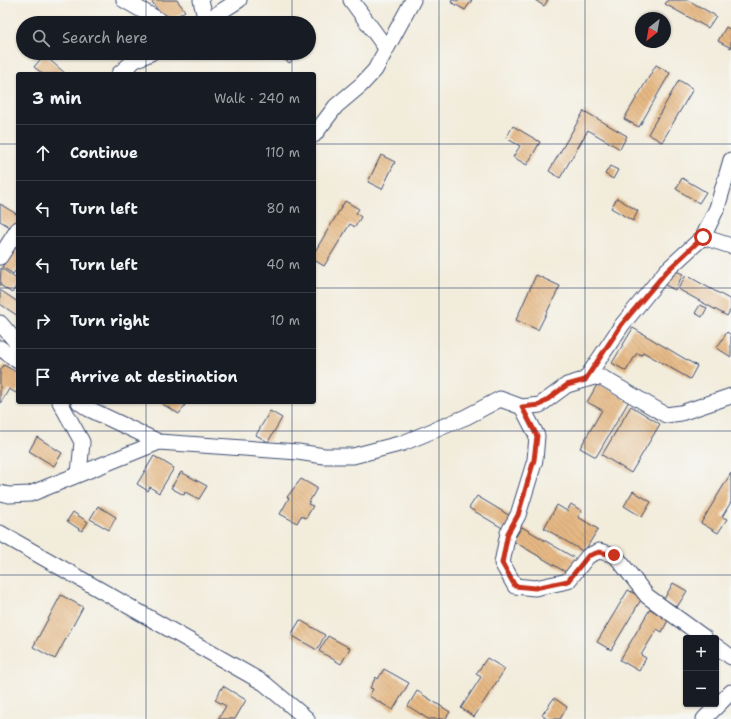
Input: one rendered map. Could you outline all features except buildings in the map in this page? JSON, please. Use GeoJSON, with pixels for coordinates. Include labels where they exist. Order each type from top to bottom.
{"type":"FeatureCollection","features":[{"type":"Feature","properties":{"kind":"street"},"geometry":{"type":"LineString","coordinates":[[124,0],[152,16]]}},
{"type":"Feature","properties":{"kind":"street"},"geometry":{"type":"LineString","coordinates":[[201,0],[204,16]]}},
{"type":"Feature","properties":{"kind":"street"},"geometry":{"type":"LineString","coordinates":[[214,16],[239,0]]}},
{"type":"Feature","properties":{"kind":"street"},"geometry":{"type":"LineString","coordinates":[[351,0],[386,48]]}},
{"type":"Feature","properties":{"kind":"street"},"geometry":{"type":"LineString","coordinates":[[316,132],[336,106],[361,85],[375,70],[413,0]]}},
{"type":"Feature","properties":{"kind":"street"},"geometry":{"type":"LineString","coordinates":[[121,72],[135,60]]}},
{"type":"Feature","properties":{"kind":"street"},"geometry":{"type":"LineString","coordinates":[[585,380],[622,324],[666,272],[703,237],[717,208],[731,160]]}},
{"type":"Feature","properties":{"kind":"street"},"geometry":{"type":"LineString","coordinates":[[0,257],[16,232]]}},
{"type":"Feature","properties":{"kind":"street"},"geometry":{"type":"LineString","coordinates":[[703,237],[731,246]]}},
{"type":"Feature","properties":{"kind":"street"},"geometry":{"type":"LineString","coordinates":[[0,323],[16,342]]}},
{"type":"Feature","properties":{"kind":"street"},"geometry":{"type":"LineString","coordinates":[[0,348],[16,360]]}},
{"type":"Feature","properties":{"kind":"street"},"geometry":{"type":"LineString","coordinates":[[82,404],[89,409],[159,442],[298,452],[324,456],[353,456],[403,443],[466,417],[500,399],[522,407],[540,405],[567,385],[594,377],[603,378],[666,415],[681,413],[731,396]]}},
{"type":"Feature","properties":{"kind":"street"},"geometry":{"type":"LineString","coordinates":[[61,404],[82,442],[79,474]]}},
{"type":"Feature","properties":{"kind":"street"},"geometry":{"type":"LineString","coordinates":[[522,407],[537,436],[534,460],[518,515],[508,533],[502,563],[515,586],[535,588],[568,581],[588,556],[599,552],[614,555],[647,596],[701,635]]}},
{"type":"Feature","properties":{"kind":"street"},"geometry":{"type":"LineString","coordinates":[[0,493],[9,495],[30,494],[159,442]]}},
{"type":"Feature","properties":{"kind":"street"},"geometry":{"type":"LineString","coordinates":[[0,533],[264,683],[307,719]]}},
{"type":"Feature","properties":{"kind":"street"},"geometry":{"type":"LineString","coordinates":[[719,648],[731,657]]}},
{"type":"Feature","properties":{"kind":"street"},"geometry":{"type":"LineString","coordinates":[[704,719],[731,692]]}},
{"type":"Feature","properties":{"kind":"route"},"geometry":{"type":"LineString","coordinates":[[614,555],[599,552],[588,556],[568,581],[535,588],[515,586],[502,563],[508,533],[518,515],[534,460],[537,436],[522,407],[540,405],[567,385],[585,380],[622,324],[666,272],[703,237]]}}]}
